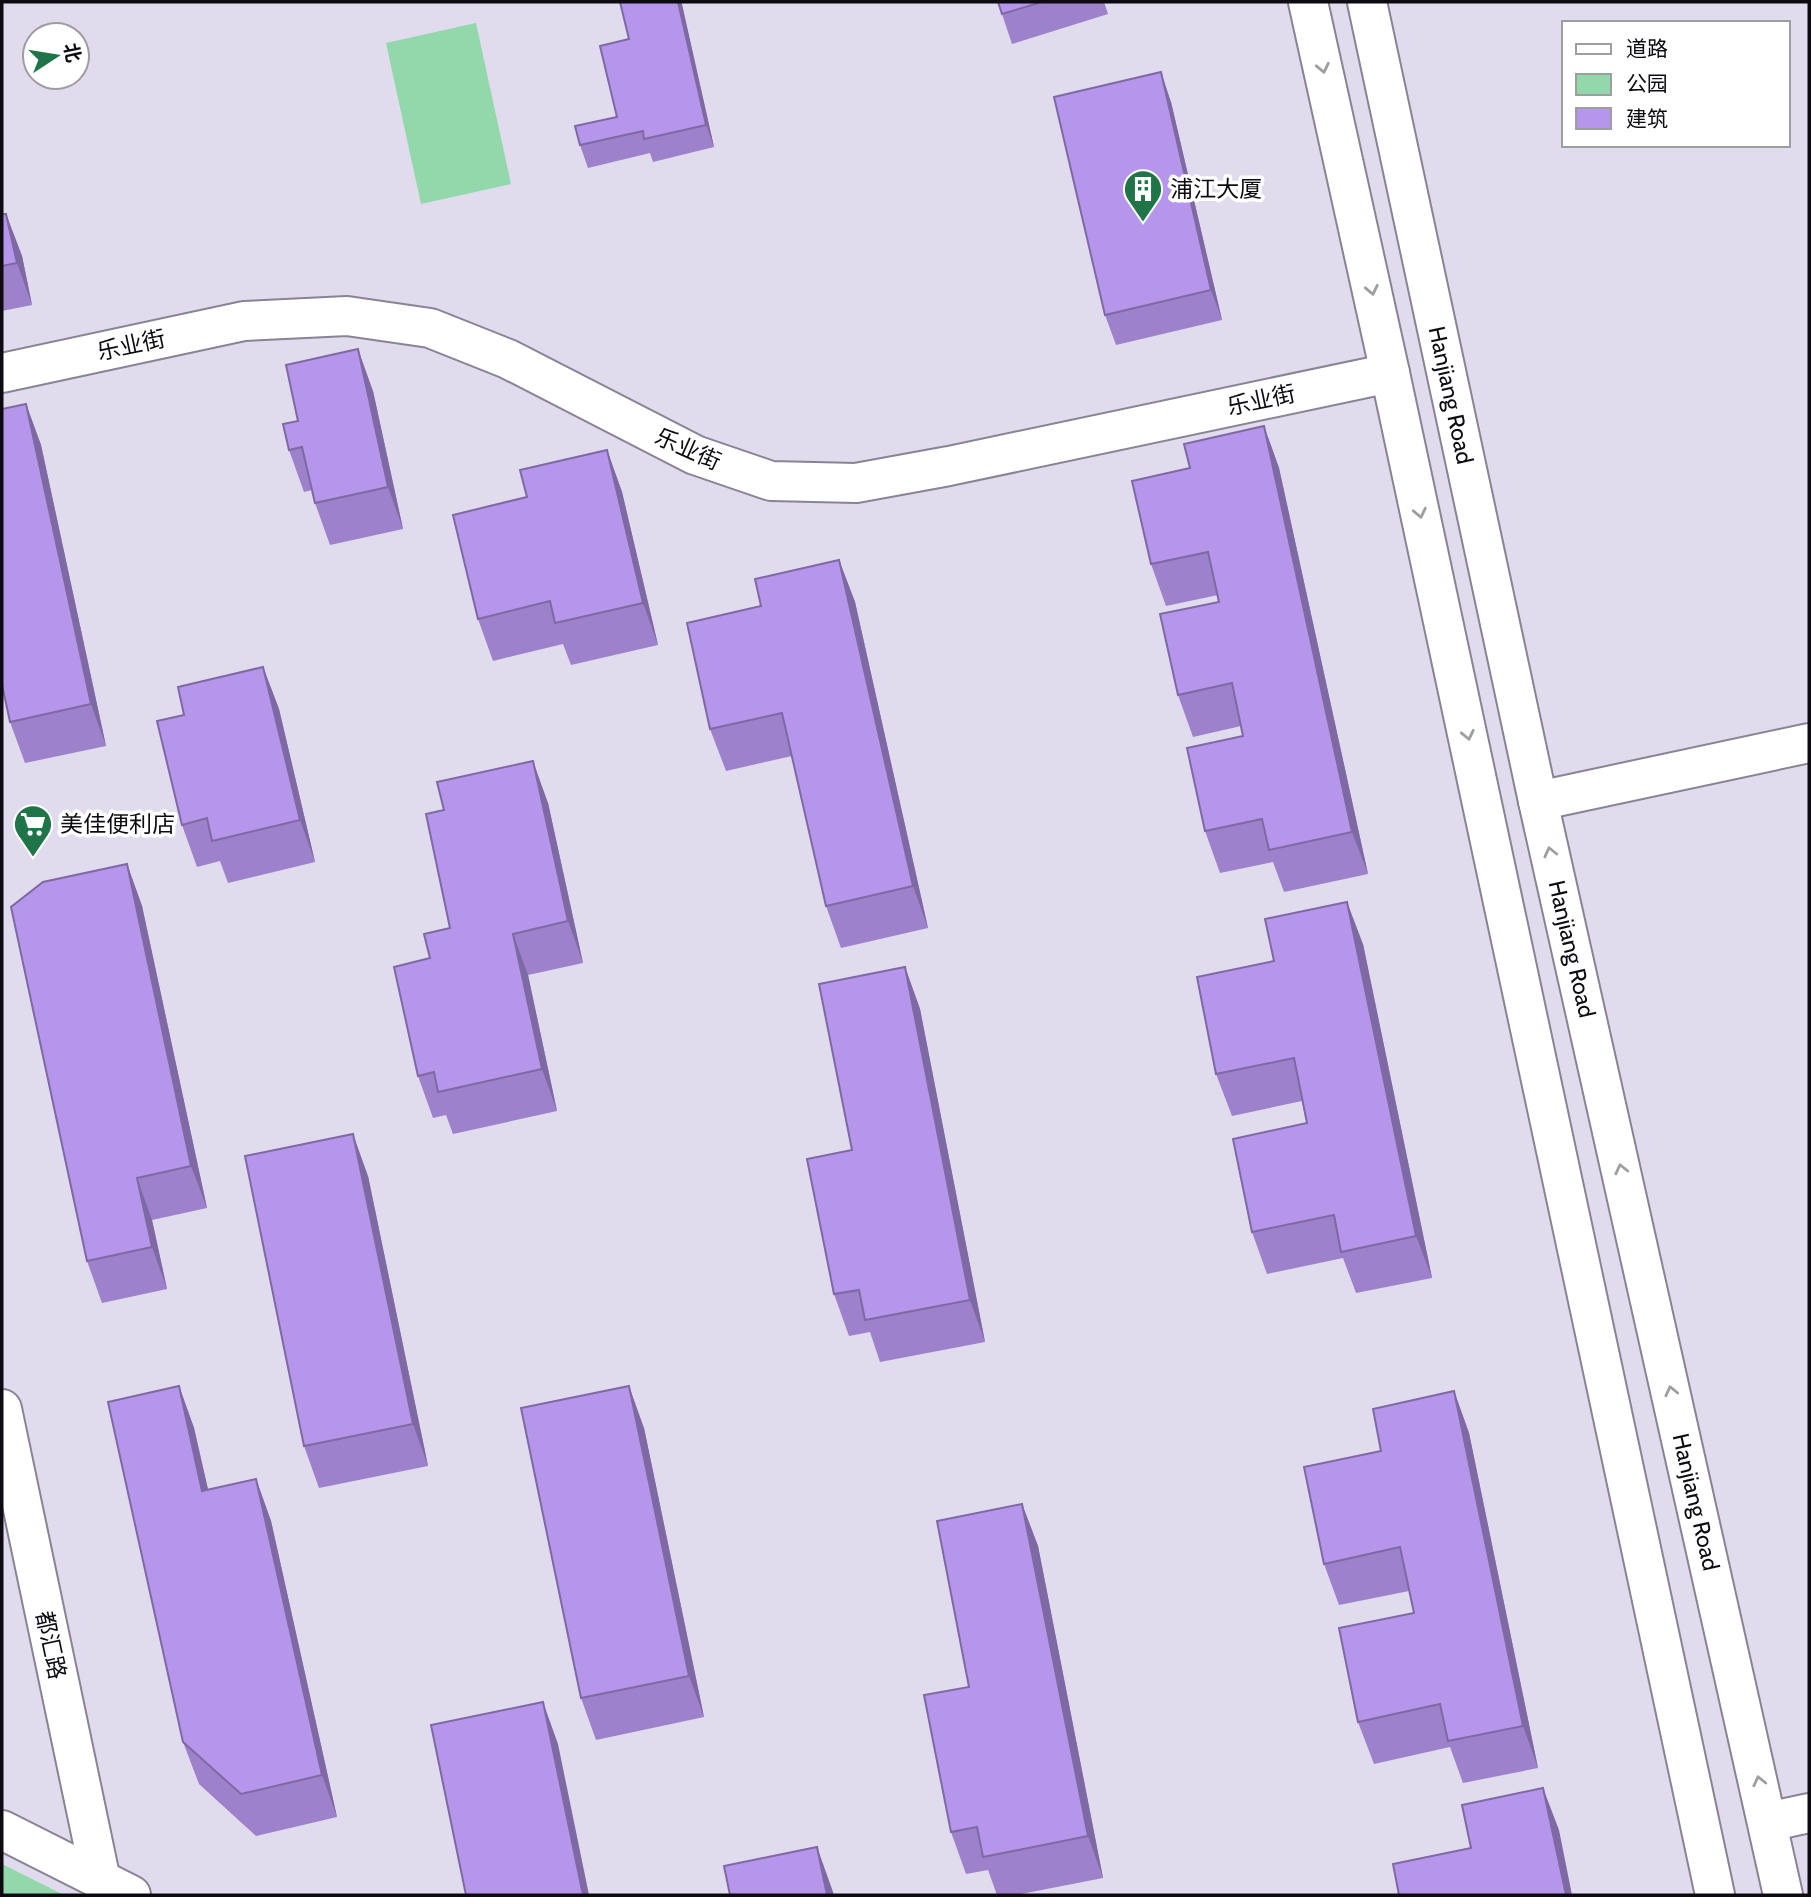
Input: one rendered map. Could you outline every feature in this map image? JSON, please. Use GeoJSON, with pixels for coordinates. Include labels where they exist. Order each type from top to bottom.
{"type":"FeatureCollection","features":[{"type":"Feature","properties":{"kind":"street"},"geometry":{"type":"LineString","coordinates":[[1308,2],[1390,373],[1715,1895]]}},
{"type":"Feature","properties":{"kind":"street","name":"Hanjiang Road"},"geometry":{"type":"LineString","coordinates":[[1367,2],[1538,801],[1783,1895]]}},
{"type":"Feature","properties":{"kind":"street","name":"乐业街"},"geometry":{"type":"LineString","coordinates":[[2,373],[244,321],[347,316],[430,328],[508,359],[695,455],[771,481],[856,483],[949,466],[1390,373]]}},
{"type":"Feature","properties":{"kind":"street"},"geometry":{"type":"LineString","coordinates":[[1538,801],[1809,743]]}},
{"type":"Feature","properties":{"kind":"street","name":"都汇路"},"geometry":{"type":"LineString","coordinates":[[2,1409],[116,1888]]}},
{"type":"Feature","properties":{"kind":"street"},"geometry":{"type":"LineString","coordinates":[[1768,1822],[1809,1813]]}},
{"type":"Feature","properties":{"kind":"street"},"geometry":{"type":"LineString","coordinates":[[2,1830],[116,1888]]}},
{"type":"Feature","properties":{"kind":"green space"},"geometry":{"type":"Polygon","coordinates":[[[476,23],[511,184],[421,204],[386,43],[476,23]]]}},
{"type":"Feature","properties":{"kind":"green space"},"geometry":{"type":"Polygon","coordinates":[[[2,1864],[64,1895],[2,1895],[2,1864]]]}},
{"type":"Feature","properties":{"kind":"building"},"geometry":{"type":"Polygon","coordinates":[[[620,2],[678,2],[706,125],[644,139],[643,131],[580,145],[575,126],[617,117],[600,46],[629,39],[620,2]]]}},
{"type":"Feature","properties":{"kind":"building"},"geometry":{"type":"Polygon","coordinates":[[[998,2],[1042,2],[1002,14],[998,2]]]}},
{"type":"Feature","properties":{"kind":"building","name":"浦江大厦"},"geometry":{"type":"Polygon","coordinates":[[[1161,72],[1211,290],[1105,315],[1054,97],[1161,72]]]}},
{"type":"Feature","properties":{"kind":"building"},"geometry":{"type":"Polygon","coordinates":[[[2,214],[6,214],[17,263],[2,266],[2,214]]]}},
{"type":"Feature","properties":{"kind":"building"},"geometry":{"type":"Polygon","coordinates":[[[358,349],[388,487],[315,503],[302,447],[289,450],[283,424],[298,421],[286,365],[358,349]]]}},
{"type":"Feature","properties":{"kind":"building"},"geometry":{"type":"Polygon","coordinates":[[[26,404],[91,704],[10,722],[2,685],[2,409],[26,404]]]}},
{"type":"Feature","properties":{"kind":"building"},"geometry":{"type":"Polygon","coordinates":[[[1264,426],[1352,832],[1269,850],[1262,819],[1205,831],[1187,748],[1243,736],[1232,683],[1178,695],[1160,614],[1219,602],[1208,552],[1151,564],[1132,481],[1190,468],[1184,444],[1264,426]]]}},
{"type":"Feature","properties":{"kind":"building"},"geometry":{"type":"Polygon","coordinates":[[[607,450],[643,603],[555,623],[550,601],[478,619],[453,515],[527,497],[520,470],[607,450]]]}},
{"type":"Feature","properties":{"kind":"building"},"geometry":{"type":"Polygon","coordinates":[[[839,560],[913,886],[826,906],[782,713],[710,729],[687,623],[761,606],[755,579],[839,560]]]}},
{"type":"Feature","properties":{"kind":"building"},"geometry":{"type":"Polygon","coordinates":[[[263,667],[300,820],[212,841],[207,818],[182,825],[157,721],[184,715],[178,687],[263,667]]]}},
{"type":"Feature","properties":{"kind":"building"},"geometry":{"type":"Polygon","coordinates":[[[533,761],[568,921],[513,934],[542,1069],[438,1092],[434,1072],[418,1076],[394,967],[430,958],[424,934],[450,928],[426,814],[444,810],[437,782],[533,761]]]}},
{"type":"Feature","properties":{"kind":"building"},"geometry":{"type":"Polygon","coordinates":[[[127,864],[191,1166],[137,1178],[152,1247],[87,1261],[11,907],[43,882],[127,864]]]}},
{"type":"Feature","properties":{"kind":"building"},"geometry":{"type":"Polygon","coordinates":[[[1347,902],[1416,1236],[1341,1252],[1334,1215],[1252,1232],[1233,1139],[1307,1123],[1294,1058],[1216,1074],[1197,977],[1274,961],[1265,919],[1347,902]]]}},
{"type":"Feature","properties":{"kind":"building"},"geometry":{"type":"Polygon","coordinates":[[[905,967],[970,1300],[865,1320],[859,1290],[834,1294],[807,1159],[852,1150],[819,984],[905,967]]]}},
{"type":"Feature","properties":{"kind":"building"},"geometry":{"type":"Polygon","coordinates":[[[353,1134],[413,1424],[304,1446],[245,1156],[353,1134]]]}},
{"type":"Feature","properties":{"kind":"building"},"geometry":{"type":"Polygon","coordinates":[[[179,1386],[202,1491],[256,1479],[322,1775],[241,1794],[183,1742],[108,1402],[179,1386]]]}},
{"type":"Feature","properties":{"kind":"building"},"geometry":{"type":"Polygon","coordinates":[[[629,1386],[689,1676],[581,1698],[521,1408],[629,1386]]]}},
{"type":"Feature","properties":{"kind":"building"},"geometry":{"type":"Polygon","coordinates":[[[1454,1391],[1523,1726],[1448,1741],[1440,1704],[1358,1722],[1339,1628],[1414,1613],[1400,1547],[1324,1564],[1304,1467],[1381,1451],[1373,1409],[1454,1391]]]}},
{"type":"Feature","properties":{"kind":"building"},"geometry":{"type":"Polygon","coordinates":[[[1022,1504],[1088,1836],[983,1857],[977,1827],[951,1832],[924,1695],[969,1687],[937,1521],[1022,1504]]]}},
{"type":"Feature","properties":{"kind":"building"},"geometry":{"type":"Polygon","coordinates":[[[543,1702],[583,1895],[466,1895],[431,1725],[543,1702]]]}},
{"type":"Feature","properties":{"kind":"building"},"geometry":{"type":"Polygon","coordinates":[[[1543,1788],[1566,1895],[1399,1895],[1393,1864],[1471,1848],[1462,1805],[1543,1788]]]}},
{"type":"Feature","properties":{"kind":"building"},"geometry":{"type":"Polygon","coordinates":[[[817,1847],[827,1895],[730,1895],[724,1866],[817,1847]]]}},
{"type":"Feature","properties":{"kind":"place","name":"浦江大厦"},"geometry":{"type":"Point","coordinates":[1143,223]}},
{"type":"Feature","properties":{"kind":"place","name":"美佳便利店"},"geometry":{"type":"Point","coordinates":[33,858]}}]}
